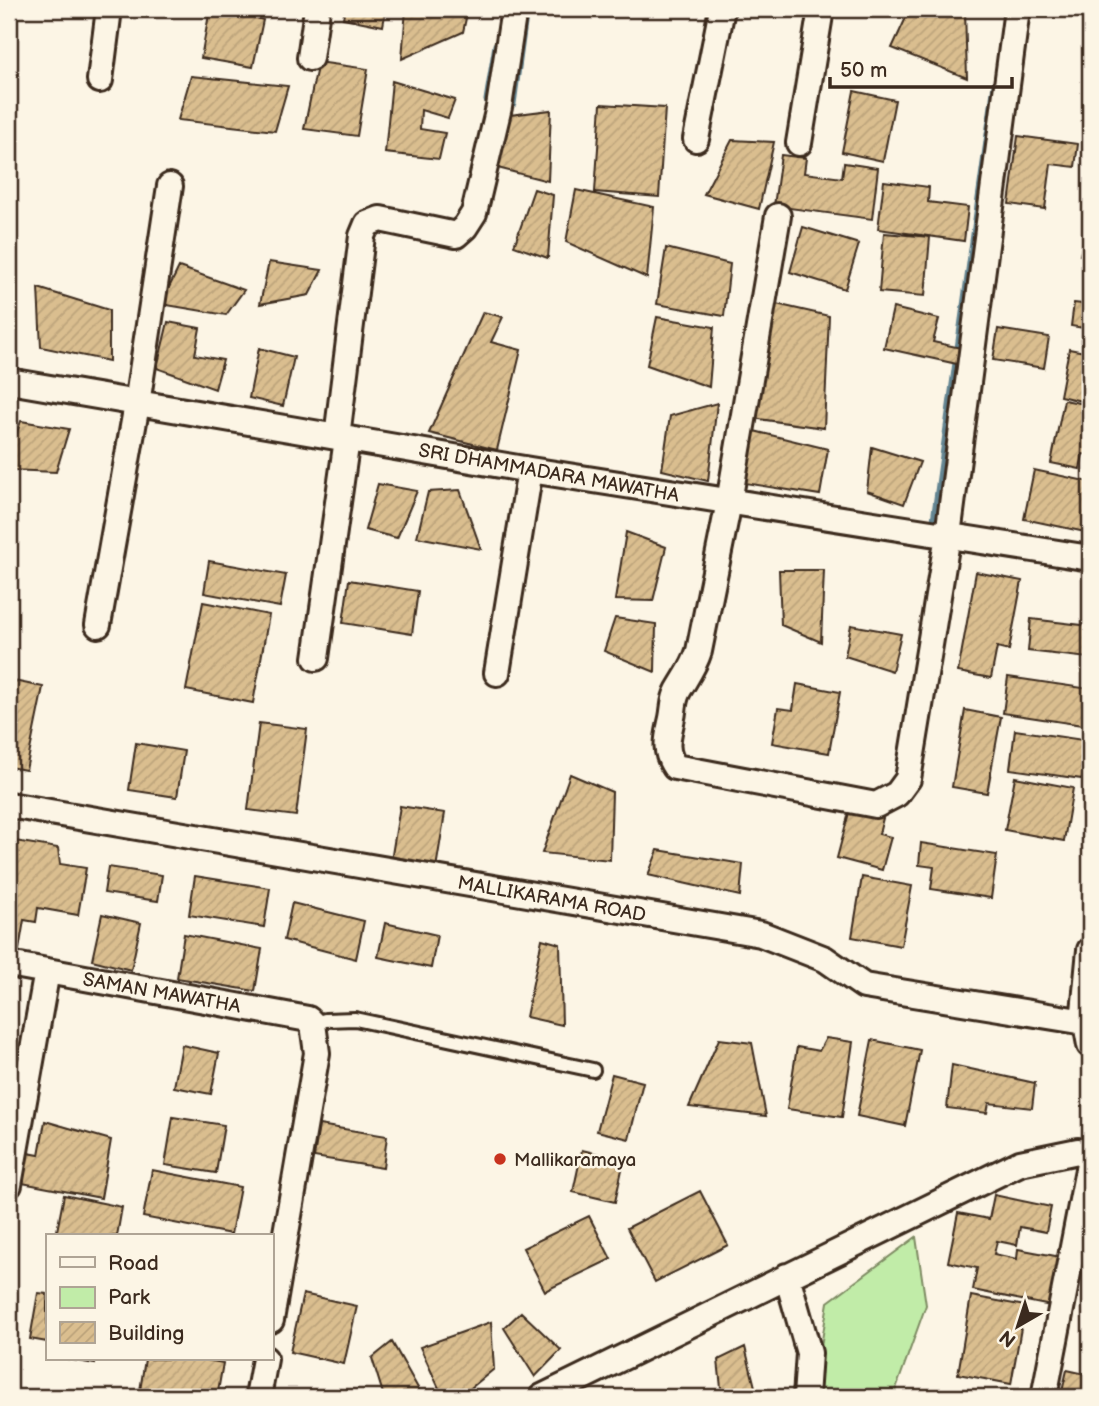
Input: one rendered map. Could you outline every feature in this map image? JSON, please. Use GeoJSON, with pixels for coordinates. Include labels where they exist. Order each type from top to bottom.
{"type":"FeatureCollection","features":[{"type":"Feature","properties":{"kind":"street"},"geometry":{"type":"LineString","coordinates":[[100,80],[109,9]]}},
{"type":"Feature","properties":{"kind":"street"},"geometry":{"type":"LineString","coordinates":[[310,58],[317,9]]}},
{"type":"Feature","properties":{"kind":"street"},"geometry":{"type":"LineString","coordinates":[[316,658],[362,236],[367,224],[380,219],[456,235],[466,227],[474,213],[499,107],[514,9]]}},
{"type":"Feature","properties":{"kind":"street"},"geometry":{"type":"LineString","coordinates":[[696,139],[722,9]]}},
{"type":"Feature","properties":{"kind":"street"},"geometry":{"type":"LineString","coordinates":[[799,144],[821,9]]}},
{"type":"Feature","properties":{"kind":"street"},"geometry":{"type":"LineString","coordinates":[[778,216],[729,502],[699,651],[695,666],[674,701],[667,736],[667,752],[675,766],[876,805],[897,794],[908,779],[948,535],[1017,9]]}},
{"type":"Feature","properties":{"kind":"street"},"geometry":{"type":"LineString","coordinates":[[97,625],[137,404],[170,186]]}},
{"type":"Feature","properties":{"kind":"street","name":"SRI DHAMMADARA MAWATHA"},"geometry":{"type":"LineString","coordinates":[[9,381],[530,470],[1090,558]]}},
{"type":"Feature","properties":{"kind":"street"},"geometry":{"type":"LineString","coordinates":[[497,673],[530,470]]}},
{"type":"Feature","properties":{"kind":"street","name":"MALLIKARAMA ROAD"},"geometry":{"type":"LineString","coordinates":[[9,805],[761,934],[825,960],[864,986],[1088,1034]]}},
{"type":"Feature","properties":{"kind":"street"},"geometry":{"type":"LineString","coordinates":[[1088,1034],[1090,950]]}},
{"type":"Feature","properties":{"kind":"street","name":"SAMAN MAWATHA"},"geometry":{"type":"LineString","coordinates":[[9,964],[308,1019],[313,1024]]}},
{"type":"Feature","properties":{"kind":"street"},"geometry":{"type":"LineString","coordinates":[[9,1185],[47,971]]}},
{"type":"Feature","properties":{"kind":"street"},"geometry":{"type":"LineString","coordinates":[[273,1308],[317,1054],[313,1024]]}},
{"type":"Feature","properties":{"kind":"street"},"geometry":{"type":"LineString","coordinates":[[550,1395],[1020,1163],[1078,1151],[1090,1157],[1044,1397]]}},
{"type":"Feature","properties":{"kind":"street"},"geometry":{"type":"LineString","coordinates":[[788,1276],[809,1353],[806,1397]]}},
{"type":"Feature","properties":{"kind":"street"},"geometry":{"type":"LineString","coordinates":[[258,1397],[265,1360]]}},
{"type":"Feature","properties":{"kind":"lane"},"geometry":{"type":"LineString","coordinates":[[313,1024],[325,1020],[355,1019],[593,1070]]}},
{"type":"Feature","properties":{"kind":"green space"},"geometry":{"type":"Polygon","coordinates":[[[916,1237],[926,1305],[893,1397],[813,1397],[828,1302],[916,1237]]]}},
{"type":"Feature","properties":{"kind":"building"},"geometry":{"type":"Polygon","coordinates":[[[210,9],[228,9],[263,20],[253,67],[201,58],[210,9]]]}},
{"type":"Feature","properties":{"kind":"building"},"geometry":{"type":"Polygon","coordinates":[[[345,9],[386,9],[383,26],[343,18],[345,9]]]}},
{"type":"Feature","properties":{"kind":"building"},"geometry":{"type":"Polygon","coordinates":[[[406,9],[468,9],[463,32],[402,59],[406,9]]]}},
{"type":"Feature","properties":{"kind":"building"},"geometry":{"type":"Polygon","coordinates":[[[910,9],[965,9],[967,78],[892,48],[910,9]]]}},
{"type":"Feature","properties":{"kind":"building"},"geometry":{"type":"Polygon","coordinates":[[[318,62],[368,69],[357,136],[304,129],[318,62]]]}},
{"type":"Feature","properties":{"kind":"building"},"geometry":{"type":"Polygon","coordinates":[[[191,76],[288,86],[275,131],[178,120],[191,76]]]}},
{"type":"Feature","properties":{"kind":"building"},"geometry":{"type":"Polygon","coordinates":[[[392,81],[455,100],[448,118],[421,110],[420,129],[445,133],[439,159],[385,153],[392,81]]]}},
{"type":"Feature","properties":{"kind":"building"},"geometry":{"type":"Polygon","coordinates":[[[854,91],[895,100],[883,161],[842,152],[854,91]]]}},
{"type":"Feature","properties":{"kind":"building"},"geometry":{"type":"Polygon","coordinates":[[[601,104],[665,108],[659,197],[595,192],[601,104]]]}},
{"type":"Feature","properties":{"kind":"building"},"geometry":{"type":"Polygon","coordinates":[[[551,110],[548,181],[486,165],[510,115],[551,110]]]}},
{"type":"Feature","properties":{"kind":"building"},"geometry":{"type":"Polygon","coordinates":[[[1018,136],[1078,144],[1075,167],[1051,164],[1045,209],[1009,204],[1018,136]]]}},
{"type":"Feature","properties":{"kind":"building"},"geometry":{"type":"Polygon","coordinates":[[[732,140],[774,142],[759,209],[704,194],[732,140]]]}},
{"type":"Feature","properties":{"kind":"building"},"geometry":{"type":"Polygon","coordinates":[[[781,155],[806,158],[804,173],[842,178],[844,163],[878,168],[872,219],[774,206],[781,155]]]}},
{"type":"Feature","properties":{"kind":"building"},"geometry":{"type":"Polygon","coordinates":[[[9,168],[16,171],[14,254],[9,255],[9,168]]]}},
{"type":"Feature","properties":{"kind":"building"},"geometry":{"type":"Polygon","coordinates":[[[884,181],[929,187],[928,202],[968,207],[964,241],[878,229],[884,181]]]}},
{"type":"Feature","properties":{"kind":"building"},"geometry":{"type":"Polygon","coordinates":[[[534,189],[553,195],[548,258],[514,246],[534,189]]]}},
{"type":"Feature","properties":{"kind":"building"},"geometry":{"type":"Polygon","coordinates":[[[576,190],[654,207],[647,278],[566,242],[576,190]]]}},
{"type":"Feature","properties":{"kind":"building"},"geometry":{"type":"Polygon","coordinates":[[[1090,214],[1090,257],[1080,255],[1090,214]]]}},
{"type":"Feature","properties":{"kind":"building"},"geometry":{"type":"Polygon","coordinates":[[[803,227],[859,244],[845,289],[790,272],[803,227]]]}},
{"type":"Feature","properties":{"kind":"building"},"geometry":{"type":"Polygon","coordinates":[[[884,233],[930,237],[925,296],[879,292],[884,233]]]}},
{"type":"Feature","properties":{"kind":"building"},"geometry":{"type":"Polygon","coordinates":[[[666,248],[730,264],[724,316],[657,304],[666,248]]]}},
{"type":"Feature","properties":{"kind":"building"},"geometry":{"type":"Polygon","coordinates":[[[269,262],[322,270],[309,295],[260,304],[269,262]]]}},
{"type":"Feature","properties":{"kind":"building"},"geometry":{"type":"Polygon","coordinates":[[[179,267],[244,290],[226,315],[161,304],[179,267]]]}},
{"type":"Feature","properties":{"kind":"building"},"geometry":{"type":"Polygon","coordinates":[[[38,288],[109,310],[109,361],[41,347],[38,288]]]}},
{"type":"Feature","properties":{"kind":"building"},"geometry":{"type":"Polygon","coordinates":[[[1074,303],[1090,305],[1090,329],[1071,326],[1074,303]]]}},
{"type":"Feature","properties":{"kind":"building"},"geometry":{"type":"Polygon","coordinates":[[[776,304],[829,316],[824,428],[744,417],[776,304]]]}},
{"type":"Feature","properties":{"kind":"building"},"geometry":{"type":"Polygon","coordinates":[[[893,308],[939,319],[933,342],[961,348],[957,364],[884,348],[893,308]]]}},
{"type":"Feature","properties":{"kind":"building"},"geometry":{"type":"Polygon","coordinates":[[[483,312],[503,317],[491,342],[521,350],[497,450],[429,433],[483,312]]]}},
{"type":"Feature","properties":{"kind":"building"},"geometry":{"type":"Polygon","coordinates":[[[657,317],[714,327],[709,387],[647,365],[657,317]]]}},
{"type":"Feature","properties":{"kind":"building"},"geometry":{"type":"Polygon","coordinates":[[[168,322],[200,328],[195,355],[223,360],[215,389],[157,368],[168,322]]]}},
{"type":"Feature","properties":{"kind":"building"},"geometry":{"type":"Polygon","coordinates":[[[998,329],[1049,337],[1044,368],[993,360],[998,329]]]}},
{"type":"Feature","properties":{"kind":"building"},"geometry":{"type":"Polygon","coordinates":[[[259,348],[294,357],[283,406],[249,398],[259,348]]]}},
{"type":"Feature","properties":{"kind":"building"},"geometry":{"type":"Polygon","coordinates":[[[1069,349],[1090,353],[1090,403],[1060,396],[1069,349]]]}},
{"type":"Feature","properties":{"kind":"building"},"geometry":{"type":"Polygon","coordinates":[[[1064,400],[1090,405],[1090,455],[1083,454],[1080,469],[1051,463],[1064,400]]]}},
{"type":"Feature","properties":{"kind":"building"},"geometry":{"type":"Polygon","coordinates":[[[717,403],[708,481],[662,470],[670,416],[717,403]]]}},
{"type":"Feature","properties":{"kind":"building"},"geometry":{"type":"Polygon","coordinates":[[[21,421],[69,429],[56,472],[9,470],[9,454],[21,421]]]}},
{"type":"Feature","properties":{"kind":"building"},"geometry":{"type":"Polygon","coordinates":[[[754,431],[828,449],[820,495],[745,483],[754,431]]]}},
{"type":"Feature","properties":{"kind":"building"},"geometry":{"type":"Polygon","coordinates":[[[872,447],[920,462],[904,504],[867,491],[872,447]]]}},
{"type":"Feature","properties":{"kind":"building"},"geometry":{"type":"Polygon","coordinates":[[[1034,470],[1090,482],[1090,533],[1024,519],[1034,470]]]}},
{"type":"Feature","properties":{"kind":"building"},"geometry":{"type":"Polygon","coordinates":[[[378,484],[417,491],[397,538],[365,530],[378,484]]]}},
{"type":"Feature","properties":{"kind":"building"},"geometry":{"type":"Polygon","coordinates":[[[460,490],[481,549],[417,537],[428,492],[460,490]]]}},
{"type":"Feature","properties":{"kind":"building"},"geometry":{"type":"Polygon","coordinates":[[[626,532],[666,547],[653,601],[615,600],[626,532]]]}},
{"type":"Feature","properties":{"kind":"building"},"geometry":{"type":"Polygon","coordinates":[[[209,561],[286,575],[280,607],[204,593],[209,561]]]}},
{"type":"Feature","properties":{"kind":"building"},"geometry":{"type":"Polygon","coordinates":[[[779,570],[824,570],[821,642],[781,625],[779,570]]]}},
{"type":"Feature","properties":{"kind":"building"},"geometry":{"type":"Polygon","coordinates":[[[976,572],[1022,581],[1009,650],[997,647],[991,678],[958,672],[976,572]]]}},
{"type":"Feature","properties":{"kind":"building"},"geometry":{"type":"Polygon","coordinates":[[[349,580],[418,591],[412,634],[343,623],[349,580]]]}},
{"type":"Feature","properties":{"kind":"building"},"geometry":{"type":"Polygon","coordinates":[[[203,602],[269,615],[253,703],[186,690],[203,602]]]}},
{"type":"Feature","properties":{"kind":"building"},"geometry":{"type":"Polygon","coordinates":[[[615,618],[656,624],[655,672],[604,651],[615,618]]]}},
{"type":"Feature","properties":{"kind":"building"},"geometry":{"type":"Polygon","coordinates":[[[1031,619],[1090,626],[1088,658],[1028,651],[1031,619]]]}},
{"type":"Feature","properties":{"kind":"building"},"geometry":{"type":"Polygon","coordinates":[[[851,625],[901,634],[892,671],[845,656],[851,625]]]}},
{"type":"Feature","properties":{"kind":"building"},"geometry":{"type":"Polygon","coordinates":[[[1008,677],[1090,689],[1089,726],[1003,713],[1008,677]]]}},
{"type":"Feature","properties":{"kind":"building"},"geometry":{"type":"Polygon","coordinates":[[[9,680],[43,687],[26,770],[9,767],[9,680]]]}},
{"type":"Feature","properties":{"kind":"building"},"geometry":{"type":"Polygon","coordinates":[[[797,684],[840,692],[829,753],[772,743],[778,708],[793,710],[797,684]]]}},
{"type":"Feature","properties":{"kind":"building"},"geometry":{"type":"Polygon","coordinates":[[[965,710],[1001,717],[987,793],[952,787],[965,710]]]}},
{"type":"Feature","properties":{"kind":"building"},"geometry":{"type":"Polygon","coordinates":[[[259,723],[307,729],[296,816],[248,810],[259,723]]]}},
{"type":"Feature","properties":{"kind":"building"},"geometry":{"type":"Polygon","coordinates":[[[1015,730],[1090,741],[1089,780],[1010,769],[1015,730]]]}},
{"type":"Feature","properties":{"kind":"building"},"geometry":{"type":"Polygon","coordinates":[[[136,743],[184,751],[177,797],[129,790],[136,743]]]}},
{"type":"Feature","properties":{"kind":"building"},"geometry":{"type":"Polygon","coordinates":[[[570,774],[612,792],[610,860],[542,853],[570,774]]]}},
{"type":"Feature","properties":{"kind":"building"},"geometry":{"type":"Polygon","coordinates":[[[1015,777],[1073,788],[1064,841],[1005,830],[1015,777]]]}},
{"type":"Feature","properties":{"kind":"building"},"geometry":{"type":"Polygon","coordinates":[[[851,805],[884,814],[879,834],[891,837],[882,870],[837,858],[851,805]]]}},
{"type":"Feature","properties":{"kind":"building"},"geometry":{"type":"Polygon","coordinates":[[[400,806],[445,813],[436,868],[391,861],[400,806]]]}},
{"type":"Feature","properties":{"kind":"building"},"geometry":{"type":"Polygon","coordinates":[[[9,840],[58,848],[60,864],[86,868],[78,915],[38,908],[36,922],[24,920],[19,950],[9,948],[9,840]]]}},
{"type":"Feature","properties":{"kind":"building"},"geometry":{"type":"Polygon","coordinates":[[[921,843],[997,855],[991,898],[931,889],[934,867],[919,865],[921,843]]]}},
{"type":"Feature","properties":{"kind":"building"},"geometry":{"type":"Polygon","coordinates":[[[658,850],[743,864],[740,896],[648,875],[658,850]]]}},
{"type":"Feature","properties":{"kind":"building"},"geometry":{"type":"Polygon","coordinates":[[[108,867],[162,875],[158,901],[104,893],[108,867]]]}},
{"type":"Feature","properties":{"kind":"building"},"geometry":{"type":"Polygon","coordinates":[[[195,876],[270,888],[264,927],[189,915],[195,876]]]}},
{"type":"Feature","properties":{"kind":"building"},"geometry":{"type":"Polygon","coordinates":[[[862,877],[912,886],[901,946],[852,937],[862,877]]]}},
{"type":"Feature","properties":{"kind":"building"},"geometry":{"type":"Polygon","coordinates":[[[292,903],[364,921],[356,959],[284,940],[292,903]]]}},
{"type":"Feature","properties":{"kind":"building"},"geometry":{"type":"Polygon","coordinates":[[[102,914],[141,923],[131,970],[92,960],[102,914]]]}},
{"type":"Feature","properties":{"kind":"building"},"geometry":{"type":"Polygon","coordinates":[[[385,923],[437,935],[431,968],[378,957],[385,923]]]}},
{"type":"Feature","properties":{"kind":"building"},"geometry":{"type":"Polygon","coordinates":[[[184,934],[262,949],[255,991],[177,978],[184,934]]]}},
{"type":"Feature","properties":{"kind":"building"},"geometry":{"type":"Polygon","coordinates":[[[542,939],[560,944],[562,1025],[526,1017],[542,939]]]}},
{"type":"Feature","properties":{"kind":"building"},"geometry":{"type":"Polygon","coordinates":[[[826,1038],[853,1042],[842,1117],[787,1109],[797,1047],[819,1051],[826,1038]]]}},
{"type":"Feature","properties":{"kind":"building"},"geometry":{"type":"Polygon","coordinates":[[[719,1039],[752,1043],[766,1116],[689,1107],[719,1039]]]}},
{"type":"Feature","properties":{"kind":"building"},"geometry":{"type":"Polygon","coordinates":[[[872,1040],[920,1050],[905,1126],[857,1116],[872,1040]]]}},
{"type":"Feature","properties":{"kind":"building"},"geometry":{"type":"Polygon","coordinates":[[[182,1045],[219,1053],[211,1094],[174,1087],[182,1045]]]}},
{"type":"Feature","properties":{"kind":"building"},"geometry":{"type":"Polygon","coordinates":[[[952,1065],[1035,1083],[1032,1108],[989,1103],[987,1113],[947,1108],[952,1065]]]}},
{"type":"Feature","properties":{"kind":"building"},"geometry":{"type":"Polygon","coordinates":[[[612,1074],[643,1082],[629,1139],[597,1131],[612,1074]]]}},
{"type":"Feature","properties":{"kind":"building"},"geometry":{"type":"Polygon","coordinates":[[[173,1117],[224,1125],[216,1173],[165,1165],[173,1117]]]}},
{"type":"Feature","properties":{"kind":"building"},"geometry":{"type":"Polygon","coordinates":[[[45,1121],[111,1140],[101,1198],[22,1183],[28,1153],[39,1155],[45,1121]]]}},
{"type":"Feature","properties":{"kind":"building"},"geometry":{"type":"Polygon","coordinates":[[[319,1125],[387,1136],[383,1168],[314,1157],[319,1125]]]}},
{"type":"Feature","properties":{"kind":"building"},"geometry":{"type":"Polygon","coordinates":[[[582,1150],[624,1160],[615,1202],[573,1192],[582,1150]]]}},
{"type":"Feature","properties":{"kind":"building"},"geometry":{"type":"Polygon","coordinates":[[[152,1170],[240,1187],[231,1234],[143,1217],[152,1170]]]}},
{"type":"Feature","properties":{"kind":"building"},"geometry":{"type":"Polygon","coordinates":[[[700,1191],[728,1245],[655,1282],[627,1228],[700,1191]]]}},
{"type":"Feature","properties":{"kind":"building"},"geometry":{"type":"Polygon","coordinates":[[[64,1195],[122,1207],[117,1234],[56,1234],[64,1195]]]}},
{"type":"Feature","properties":{"kind":"building"},"geometry":{"type":"Polygon","coordinates":[[[994,1195],[1051,1207],[1046,1232],[1020,1227],[1017,1245],[997,1241],[994,1254],[1017,1259],[1018,1249],[1061,1257],[1051,1306],[973,1290],[977,1268],[948,1262],[958,1213],[989,1219],[994,1195]]]}},
{"type":"Feature","properties":{"kind":"building"},"geometry":{"type":"Polygon","coordinates":[[[589,1216],[611,1259],[545,1291],[523,1248],[589,1216]]]}},
{"type":"Feature","properties":{"kind":"building"},"geometry":{"type":"Polygon","coordinates":[[[38,1293],[46,1294],[46,1342],[30,1339],[38,1293]]]}},
{"type":"Feature","properties":{"kind":"building"},"geometry":{"type":"Polygon","coordinates":[[[303,1294],[357,1306],[344,1364],[290,1352],[303,1294]]]}},
{"type":"Feature","properties":{"kind":"building"},"geometry":{"type":"Polygon","coordinates":[[[971,1296],[1025,1306],[1011,1384],[958,1374],[971,1296]]]}},
{"type":"Feature","properties":{"kind":"building"},"geometry":{"type":"Polygon","coordinates":[[[521,1312],[561,1350],[535,1377],[504,1328],[521,1312]]]}},
{"type":"Feature","properties":{"kind":"building"},"geometry":{"type":"Polygon","coordinates":[[[491,1322],[494,1369],[460,1397],[443,1397],[420,1347],[491,1322]]]}},
{"type":"Feature","properties":{"kind":"building"},"geometry":{"type":"Polygon","coordinates":[[[392,1342],[423,1397],[384,1397],[372,1358],[392,1342]]]}},
{"type":"Feature","properties":{"kind":"building"},"geometry":{"type":"Polygon","coordinates":[[[745,1347],[757,1395],[722,1397],[718,1360],[745,1347]]]}},
{"type":"Feature","properties":{"kind":"building"},"geometry":{"type":"Polygon","coordinates":[[[73,1360],[96,1360],[95,1364],[73,1360]]]}},
{"type":"Feature","properties":{"kind":"building"},"geometry":{"type":"Polygon","coordinates":[[[145,1360],[206,1360],[223,1363],[217,1397],[139,1397],[145,1360]]]}},
{"type":"Feature","properties":{"kind":"building"},"geometry":{"type":"Polygon","coordinates":[[[1067,1370],[1090,1375],[1090,1397],[1061,1396],[1067,1370]]]}},
{"type":"Feature","properties":{"kind":"waterway"},"geometry":{"type":"LineString","coordinates":[[513,104],[526,9]]}},
{"type":"Feature","properties":{"kind":"waterway"},"geometry":{"type":"LineString","coordinates":[[487,100],[496,45]]}},
{"type":"Feature","properties":{"kind":"waterway"},"geometry":{"type":"LineString","coordinates":[[934,520],[995,84]]}},
{"type":"Feature","properties":{"kind":"place","name":"Mallikaramaya"},"geometry":{"type":"Point","coordinates":[500,1159]}}]}
